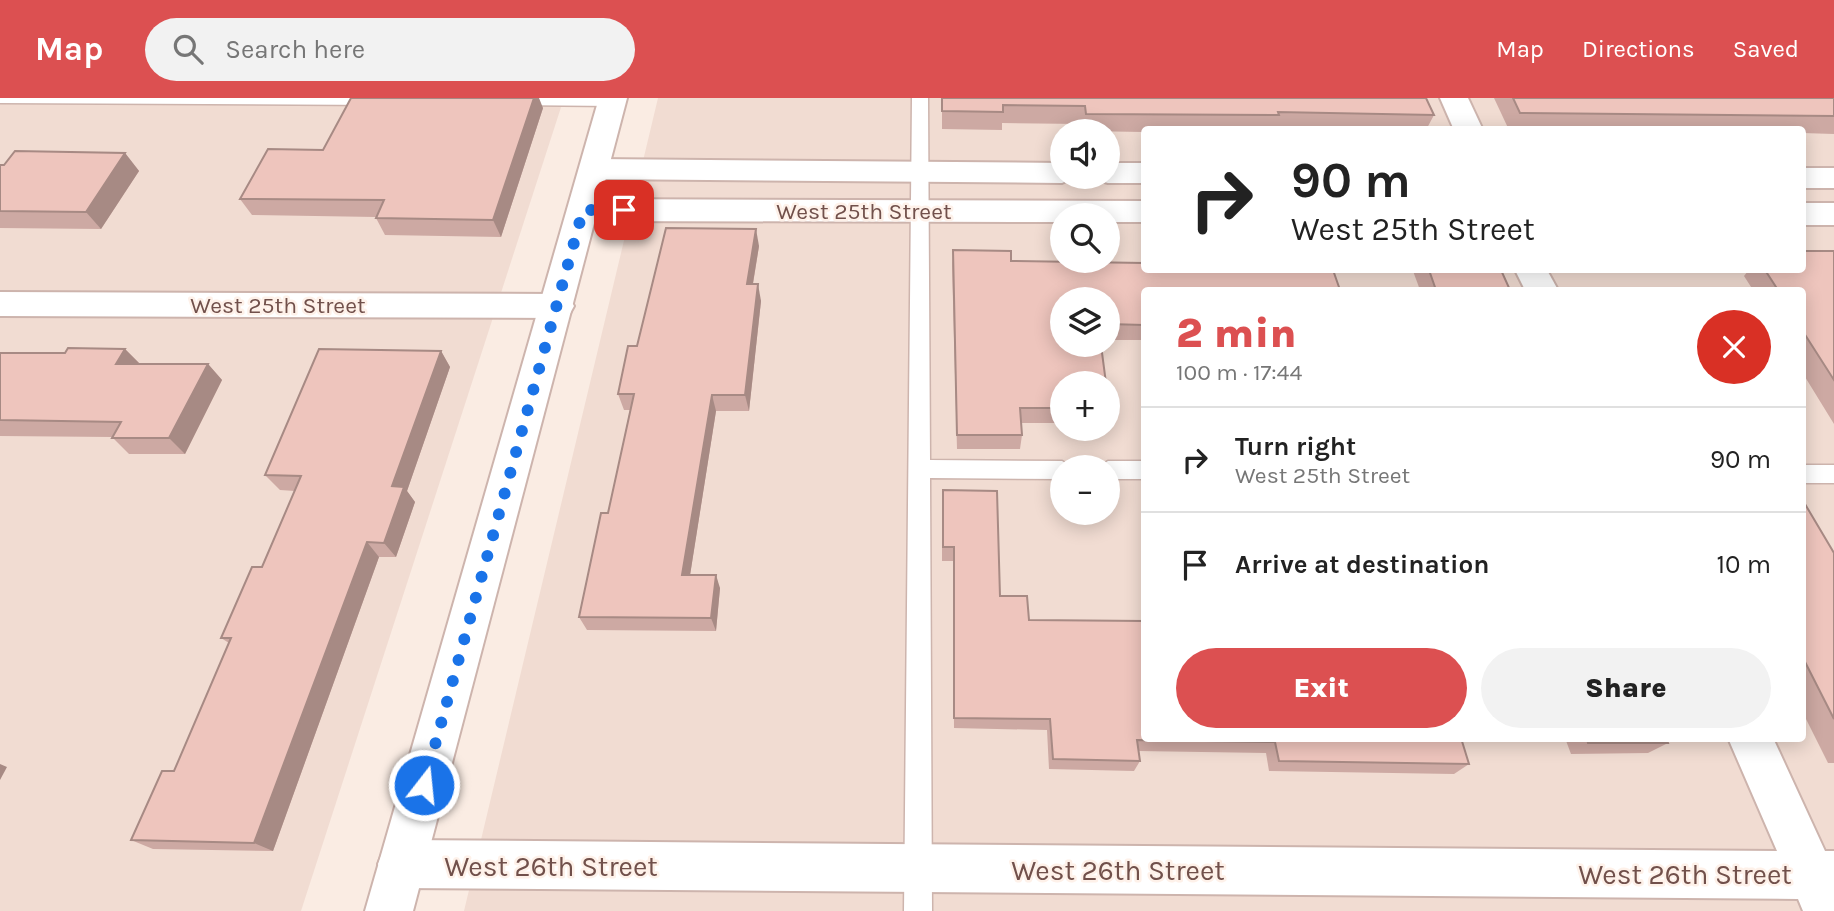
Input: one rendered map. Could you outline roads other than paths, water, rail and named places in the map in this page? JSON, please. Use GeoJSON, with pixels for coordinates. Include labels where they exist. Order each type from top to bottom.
{"type":"FeatureCollection","features":[{"type":"Feature","properties":{"kind":"street"},"geometry":{"type":"LineString","coordinates":[[1454,98],[1467,126]]}},
{"type":"Feature","properties":{"kind":"street"},"geometry":{"type":"LineString","coordinates":[[389,911],[613,99]]}},
{"type":"Feature","properties":{"kind":"street","name":"West 25th Street"},"geometry":{"type":"LineString","coordinates":[[595,169],[1050,173]]}},
{"type":"Feature","properties":{"kind":"street"},"geometry":{"type":"LineString","coordinates":[[1120,173],[1141,173]]}},
{"type":"Feature","properties":{"kind":"street"},"geometry":{"type":"LineString","coordinates":[[1806,178],[1834,178]]}},
{"type":"Feature","properties":{"kind":"street","name":"West 25th Street"},"geometry":{"type":"LineString","coordinates":[[583,210],[1141,212]]}},
{"type":"Feature","properties":{"kind":"street"},"geometry":{"type":"LineString","coordinates":[[1806,214],[1834,214]]}},
{"type":"Feature","properties":{"kind":"street","name":"West 25th Street"},"geometry":{"type":"LineString","coordinates":[[0,304],[557,306]]}},
{"type":"Feature","properties":{"kind":"street"},"geometry":{"type":"LineString","coordinates":[[1752,742],[1825,887]]}},
{"type":"Feature","properties":{"kind":"street","name":"West 26th Street"},"geometry":{"type":"LineString","coordinates":[[402,864],[918,890],[1825,887]]}},
{"type":"Feature","properties":{"kind":"lane"},"geometry":{"type":"LineString","coordinates":[[0,98],[391,100]]}},
{"type":"Feature","properties":{"kind":"lane"},"geometry":{"type":"LineString","coordinates":[[918,890],[920,98]]}},
{"type":"Feature","properties":{"kind":"lane"},"geometry":{"type":"LineString","coordinates":[[489,100],[613,99]]}},
{"type":"Feature","properties":{"kind":"lane"},"geometry":{"type":"LineString","coordinates":[[919,469],[1050,470]]}},
{"type":"Feature","properties":{"kind":"lane"},"geometry":{"type":"LineString","coordinates":[[1120,470],[1141,470]]}},
{"type":"Feature","properties":{"kind":"lane"},"geometry":{"type":"LineString","coordinates":[[1806,474],[1834,474]]}}]}
